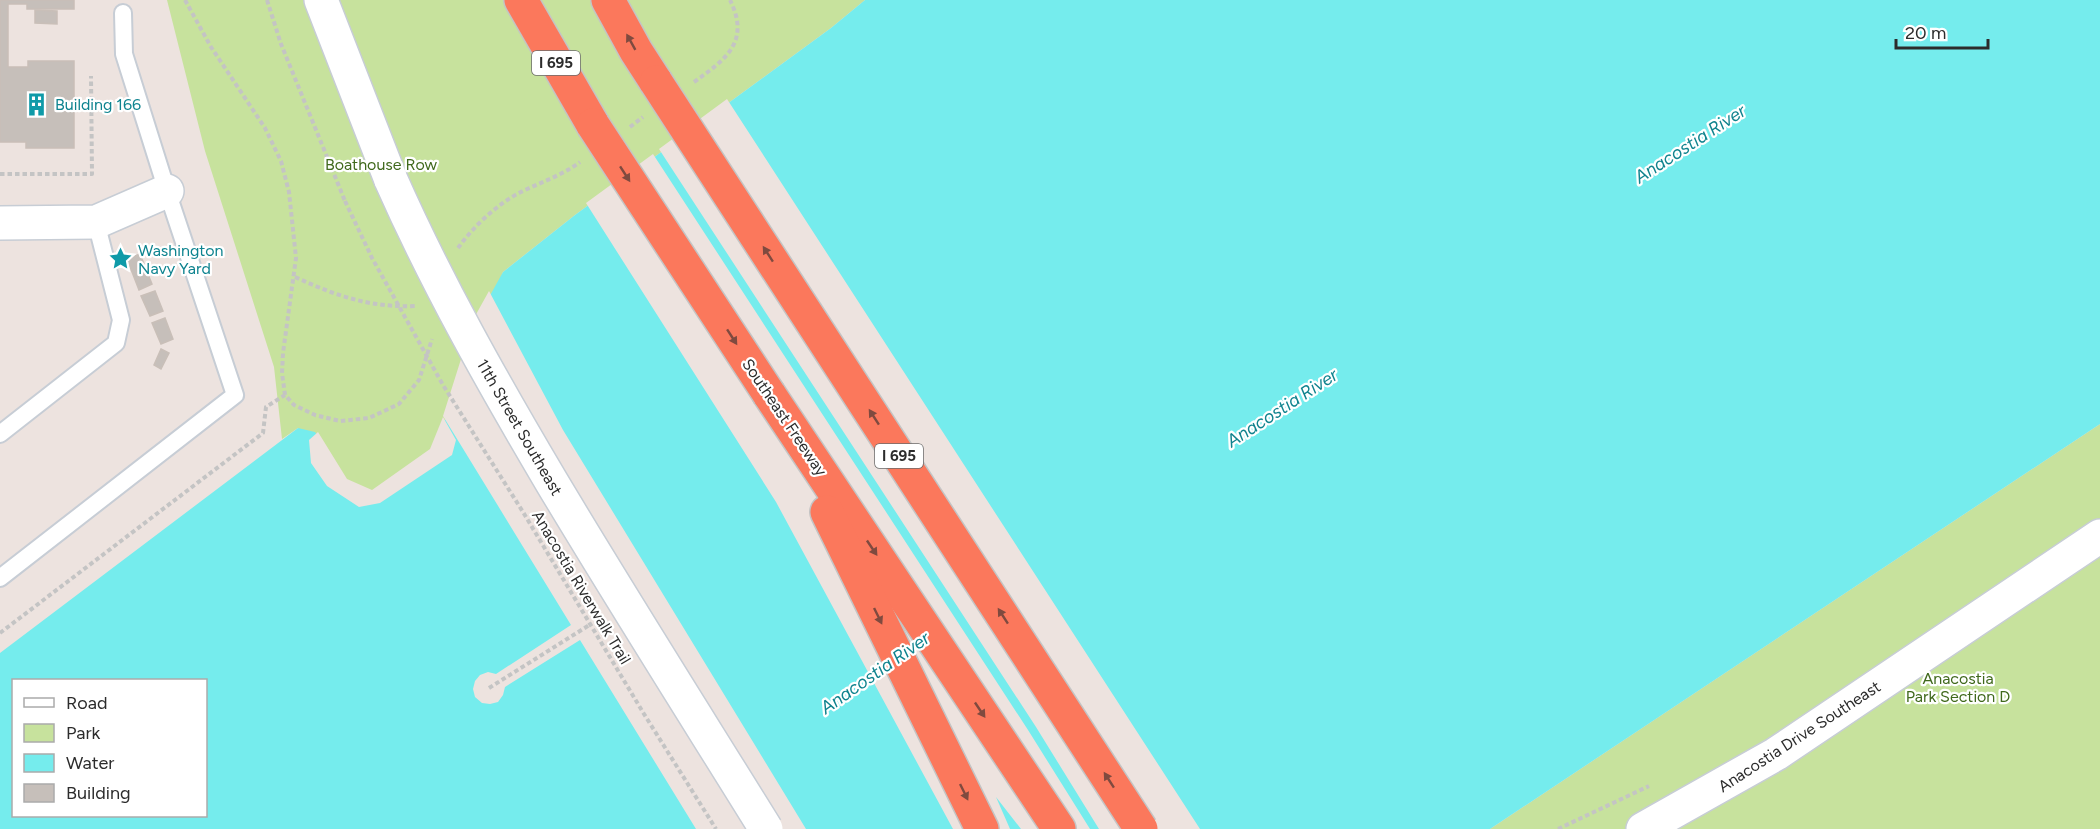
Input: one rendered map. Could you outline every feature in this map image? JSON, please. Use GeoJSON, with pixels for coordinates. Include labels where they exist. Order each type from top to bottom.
{"type":"FeatureCollection","features":[{"type":"Feature","properties":{"kind":"highway","name":"Southeast Freeway"},"geometry":{"type":"LineString","coordinates":[[521,0],[593,125],[1059,829]]}},
{"type":"Feature","properties":{"kind":"highway","name":"I 695"},"geometry":{"type":"LineString","coordinates":[[608,0],[636,51],[1141,829]]}},
{"type":"Feature","properties":{"kind":"highway"},"geometry":{"type":"LineString","coordinates":[[769,394],[982,829]]}},
{"type":"Feature","properties":{"kind":"main road","name":"11th Street Southeast"},"geometry":{"type":"LineString","coordinates":[[321,0],[391,180],[480,359],[598,559],[765,829]]}},
{"type":"Feature","properties":{"kind":"main road"},"geometry":{"type":"LineString","coordinates":[[0,223],[96,222],[167,191]]}},
{"type":"Feature","properties":{"kind":"main road","name":"Anacostia Drive Southeast"},"geometry":{"type":"LineString","coordinates":[[1643,829],[1776,754],[2100,536]]}},
{"type":"Feature","properties":{"kind":"lane"},"geometry":{"type":"LineString","coordinates":[[0,578],[235,395],[124,54],[123,13]]}},
{"type":"Feature","properties":{"kind":"lane"},"geometry":{"type":"LineString","coordinates":[[0,434],[116,343],[121,320],[96,222]]}},
{"type":"Feature","properties":{"kind":"path"},"geometry":{"type":"LineString","coordinates":[[185,0],[211,47],[265,128],[281,161],[289,192],[296,243],[295,277],[283,353],[282,373],[285,395],[294,405],[315,415],[340,421],[369,418],[399,404],[419,380],[433,333]]}},
{"type":"Feature","properties":{"kind":"path","name":"Anacostia Riverwalk Trail"},"geometry":{"type":"LineString","coordinates":[[267,0],[281,44],[345,201],[372,258],[442,385],[523,512],[716,829]]}},
{"type":"Feature","properties":{"kind":"path"},"geometry":{"type":"LineString","coordinates":[[0,174],[92,174],[91,76]]}},
{"type":"Feature","properties":{"kind":"path"},"geometry":{"type":"LineString","coordinates":[[295,277],[358,302],[388,306],[418,306]]}},
{"type":"Feature","properties":{"kind":"path"},"geometry":{"type":"LineString","coordinates":[[0,633],[263,433],[266,407],[285,395]]}},
{"type":"Feature","properties":{"kind":"path"},"geometry":{"type":"LineString","coordinates":[[489,688],[591,624]]}},
{"type":"Feature","properties":{"kind":"green space","name":"Boathouse Row"},"geometry":{"type":"Polygon","coordinates":[[[167,0],[865,0],[831,28],[575,215],[503,272],[433,451],[372,493],[345,482],[298,428],[282,439],[274,367],[205,151],[167,0]]]}},
{"type":"Feature","properties":{"kind":"green space","name":"Anacostia Park Section D"},"geometry":{"type":"Polygon","coordinates":[[[2100,424],[2100,829],[1490,829],[2094,428],[2100,424]]]}},
{"type":"Feature","properties":{"kind":"water","name":"Anacostia River"},"geometry":{"type":"Polygon","coordinates":[[[865,0],[2100,0],[2100,424],[1490,829],[0,829],[0,653],[298,428],[315,432],[345,482],[372,493],[433,451],[450,407],[477,319],[503,272],[575,215],[831,28],[865,0]]]}},
{"type":"Feature","properties":{"kind":"pier"},"geometry":{"type":"Polygon","coordinates":[[[727,99],[1200,829],[1099,829],[1036,727],[659,149],[727,99]]]}},
{"type":"Feature","properties":{"kind":"pier"},"geometry":{"type":"Polygon","coordinates":[[[653,154],[1090,829],[1021,829],[996,797],[1010,829],[953,829],[776,502],[586,203],[653,154]]]}},
{"type":"Feature","properties":{"kind":"pier"},"geometry":{"type":"Polygon","coordinates":[[[489,291],[563,430],[806,829],[696,829],[580,640],[505,687],[498,702],[482,703],[475,697],[473,689],[480,675],[488,672],[496,674],[571,625],[443,416],[474,318],[489,291]]]}},
{"type":"Feature","properties":{"kind":"pier"},"geometry":{"type":"Polygon","coordinates":[[[443,417],[456,440],[452,455],[380,503],[359,507],[327,486],[311,463],[309,440],[318,432],[347,479],[372,490],[430,449],[443,417]]]}},
{"type":"Feature","properties":{"kind":"building","name":"Building 166"},"geometry":{"type":"Polygon","coordinates":[[[0,0],[74,0],[74,9],[27,9],[27,4],[8,4],[8,67],[28,67],[28,61],[74,61],[74,148],[26,148],[26,142],[0,142],[0,0]]]}},
{"type":"Feature","properties":{"kind":"building"},"geometry":{"type":"Polygon","coordinates":[[[35,10],[57,11],[57,24],[35,23],[35,10]]]}},
{"type":"Feature","properties":{"kind":"building"},"geometry":{"type":"Polygon","coordinates":[[[140,254],[152,284],[139,290],[127,259],[140,254]]]}},
{"type":"Feature","properties":{"kind":"building"},"geometry":{"type":"Polygon","coordinates":[[[155,291],[163,311],[150,316],[141,296],[155,291]]]}},
{"type":"Feature","properties":{"kind":"building"},"geometry":{"type":"Polygon","coordinates":[[[165,318],[173,339],[161,344],[152,323],[165,318]]]}},
{"type":"Feature","properties":{"kind":"building"},"geometry":{"type":"Polygon","coordinates":[[[161,349],[169,353],[161,369],[154,365],[161,349]]]}},
{"type":"Feature","properties":{"kind":"place","name":"Building 166"},"geometry":{"type":"Point","coordinates":[37,104]}},
{"type":"Feature","properties":{"kind":"place","name":"Washington Navy Yard"},"geometry":{"type":"Point","coordinates":[120,259]}}]}
